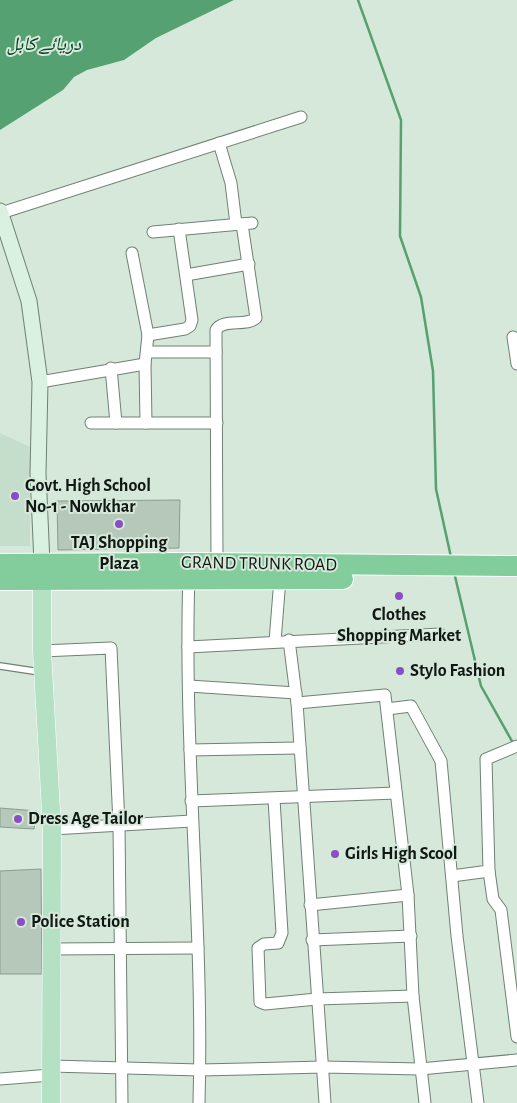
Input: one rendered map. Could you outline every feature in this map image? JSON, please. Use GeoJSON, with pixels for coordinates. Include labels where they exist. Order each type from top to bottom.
{"type":"FeatureCollection","features":[{"type":"Feature","properties":{"kind":"highway","name":"GRAND TRUNK ROAD"},"geometry":{"type":"LineString","coordinates":[[189,570],[217,563],[379,573]]}},
{"type":"Feature","properties":{"kind":"highway","name":"GRAND TRUNK ROAD"},"geometry":{"type":"LineString","coordinates":[[0,564],[42,572]]}},
{"type":"Feature","properties":{"kind":"highway","name":"GRAND TRUNK ROAD"},"geometry":{"type":"LineString","coordinates":[[0,580],[42,572],[189,570],[280,579],[379,573],[512,573]]}},
{"type":"Feature","properties":{"kind":"main road"},"geometry":{"type":"LineString","coordinates":[[42,572],[42,651],[52,829],[51,1103]]}},
{"type":"Feature","properties":{"kind":"street"},"geometry":{"type":"LineString","coordinates":[[42,572],[38,473],[40,382],[28,301],[0,212],[301,117]]}},
{"type":"Feature","properties":{"kind":"street"},"geometry":{"type":"LineString","coordinates":[[217,563],[216,352],[218,326],[252,322],[256,318],[243,224],[219,143]]}},
{"type":"Feature","properties":{"kind":"street"},"geometry":{"type":"LineString","coordinates":[[152,232],[243,224]]}},
{"type":"Feature","properties":{"kind":"street"},"geometry":{"type":"LineString","coordinates":[[148,335],[185,329],[190,326],[192,320],[179,229]]}},
{"type":"Feature","properties":{"kind":"street"},"geometry":{"type":"LineString","coordinates":[[132,253],[148,335],[145,364],[146,423]]}},
{"type":"Feature","properties":{"kind":"street"},"geometry":{"type":"LineString","coordinates":[[186,275],[249,264]]}},
{"type":"Feature","properties":{"kind":"street"},"geometry":{"type":"LineString","coordinates":[[513,337],[517,364]]}},
{"type":"Feature","properties":{"kind":"street"},"geometry":{"type":"LineString","coordinates":[[147,352],[216,352]]}},
{"type":"Feature","properties":{"kind":"street"},"geometry":{"type":"LineString","coordinates":[[40,382],[111,368],[145,364]]}},
{"type":"Feature","properties":{"kind":"street"},"geometry":{"type":"LineString","coordinates":[[111,368],[116,423]]}},
{"type":"Feature","properties":{"kind":"street"},"geometry":{"type":"LineString","coordinates":[[90,423],[217,424]]}},
{"type":"Feature","properties":{"kind":"street"},"geometry":{"type":"LineString","coordinates":[[189,570],[188,646],[191,801],[198,948],[199,1103]]}},
{"type":"Feature","properties":{"kind":"street"},"geometry":{"type":"LineString","coordinates":[[275,640],[280,579]]}},
{"type":"Feature","properties":{"kind":"street"},"geometry":{"type":"LineString","coordinates":[[188,646],[275,640],[440,634]]}},
{"type":"Feature","properties":{"kind":"street"},"geometry":{"type":"LineString","coordinates":[[289,640],[297,698],[324,1103]]}},
{"type":"Feature","properties":{"kind":"street"},"geometry":{"type":"LineString","coordinates":[[42,651],[111,648],[119,824],[122,1103]]}},
{"type":"Feature","properties":{"kind":"street"},"geometry":{"type":"LineString","coordinates":[[189,686],[297,698],[385,695],[408,895],[413,996],[425,1103]]}},
{"type":"Feature","properties":{"kind":"street"},"geometry":{"type":"LineString","coordinates":[[387,709],[411,706],[441,761],[457,936],[478,1103]]}},
{"type":"Feature","properties":{"kind":"street"},"geometry":{"type":"LineString","coordinates":[[190,750],[300,748]]}},
{"type":"Feature","properties":{"kind":"street"},"geometry":{"type":"LineString","coordinates":[[512,748],[486,759],[489,871],[493,899],[501,910],[517,1036]]}},
{"type":"Feature","properties":{"kind":"street"},"geometry":{"type":"LineString","coordinates":[[191,801],[396,793]]}},
{"type":"Feature","properties":{"kind":"street"},"geometry":{"type":"LineString","coordinates":[[274,799],[282,933],[278,943],[264,944],[258,948],[260,1002],[265,1004],[317,999],[413,996]]}},
{"type":"Feature","properties":{"kind":"street"},"geometry":{"type":"LineString","coordinates":[[52,829],[119,824],[192,822]]}},
{"type":"Feature","properties":{"kind":"street"},"geometry":{"type":"LineString","coordinates":[[452,876],[489,871]]}},
{"type":"Feature","properties":{"kind":"street"},"geometry":{"type":"LineString","coordinates":[[310,905],[408,895]]}},
{"type":"Feature","properties":{"kind":"street"},"geometry":{"type":"LineString","coordinates":[[312,940],[411,936]]}},
{"type":"Feature","properties":{"kind":"street"},"geometry":{"type":"LineString","coordinates":[[52,949],[198,948]]}},
{"type":"Feature","properties":{"kind":"street"},"geometry":{"type":"LineString","coordinates":[[0,1079],[51,1071],[123,1068],[200,1070],[323,1067],[420,1069],[517,1060]]}},
{"type":"Feature","properties":{"kind":"lane"},"geometry":{"type":"LineString","coordinates":[[0,666],[44,672]]}},
{"type":"Feature","properties":{"kind":"shaded area","name":"Govt. High School No-1 - Nowkhar"},"geometry":{"type":"Polygon","coordinates":[[[0,433],[30,447],[30,546],[0,546],[0,433]]]}},
{"type":"Feature","properties":{"kind":"water","name":"دریائے کابل"},"geometry":{"type":"Polygon","coordinates":[[[0,0],[234,0],[156,38],[124,60],[87,70],[74,77],[63,90],[0,130],[0,0]]]}},
{"type":"Feature","properties":{"kind":"building","name":"TAJ Shopping Plaza"},"geometry":{"type":"Polygon","coordinates":[[[180,500],[179,548],[58,550],[57,501],[180,500]]]}},
{"type":"Feature","properties":{"kind":"building","name":"Dress Age Tailor"},"geometry":{"type":"Polygon","coordinates":[[[0,808],[37,811],[34,829],[0,827],[0,808]]]}},
{"type":"Feature","properties":{"kind":"building","name":"Police Station"},"geometry":{"type":"Polygon","coordinates":[[[41,869],[42,974],[0,974],[0,871],[41,869]]]}},
{"type":"Feature","properties":{"kind":"waterway"},"geometry":{"type":"LineString","coordinates":[[358,0],[401,120],[400,236],[421,297],[433,371],[436,489],[451,557]]}},
{"type":"Feature","properties":{"kind":"waterway"},"geometry":{"type":"LineString","coordinates":[[454,572],[481,686],[513,743]]}},
{"type":"Feature","properties":{"kind":"place","name":"Govt. High School No-1 - Nowkhar"},"geometry":{"type":"Point","coordinates":[15,496]}},
{"type":"Feature","properties":{"kind":"place","name":"TAJ Shopping Plaza"},"geometry":{"type":"Point","coordinates":[119,524]}},
{"type":"Feature","properties":{"kind":"place","name":"Clothes Shopping Market"},"geometry":{"type":"Point","coordinates":[399,596]}},
{"type":"Feature","properties":{"kind":"place","name":"Stylo Fashion"},"geometry":{"type":"Point","coordinates":[400,671]}},
{"type":"Feature","properties":{"kind":"place","name":"Dress Age Tailor"},"geometry":{"type":"Point","coordinates":[18,819]}},
{"type":"Feature","properties":{"kind":"place","name":"Girls High Scool"},"geometry":{"type":"Point","coordinates":[335,854]}},
{"type":"Feature","properties":{"kind":"place","name":"Police Station"},"geometry":{"type":"Point","coordinates":[21,922]}}]}
